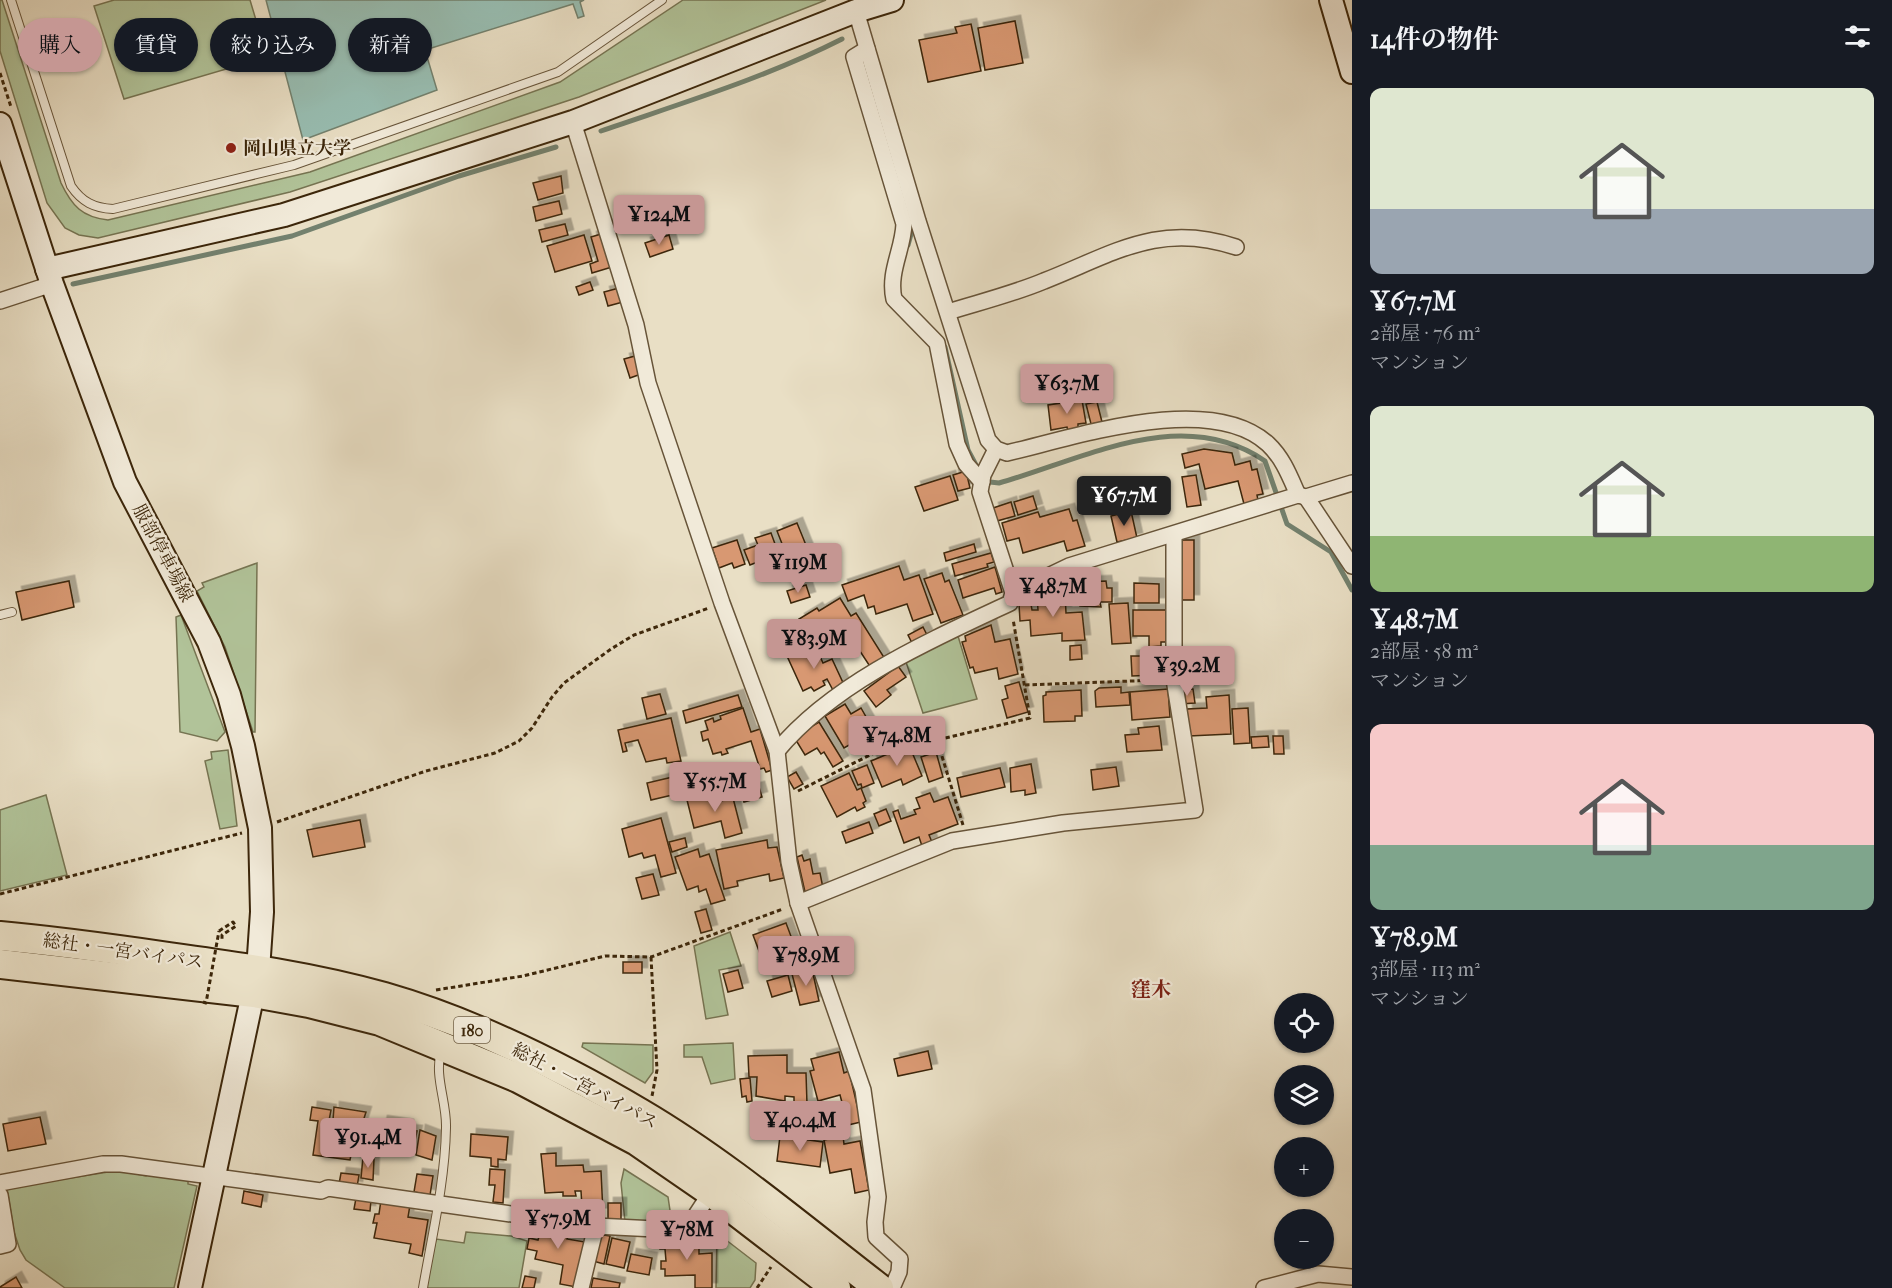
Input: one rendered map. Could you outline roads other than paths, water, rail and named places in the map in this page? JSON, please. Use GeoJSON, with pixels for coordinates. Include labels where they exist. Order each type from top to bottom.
{"type":"FeatureCollection","features":[{"type":"Feature","properties":{"kind":"highway","name":"総社・一宮バイパス"},"geometry":{"type":"LineString","coordinates":[[0,936],[256,981],[309,1003],[380,1021],[518,1078],[577,1107],[637,1141],[711,1192],[836,1288]]}},
{"type":"Feature","properties":{"kind":"highway","name":"総社・一宮バイパス"},"geometry":{"type":"LineString","coordinates":[[0,964],[256,981],[310,979],[385,997],[420,1009],[527,1053],[642,1114],[725,1170],[879,1288]]}},
{"type":"Feature","properties":{"kind":"street"},"geometry":{"type":"LineString","coordinates":[[0,301],[50,276],[284,215],[573,122],[856,11],[892,0]]}},
{"type":"Feature","properties":{"kind":"street"},"geometry":{"type":"LineString","coordinates":[[1331,0],[1352,72]]}},
{"type":"Feature","properties":{"kind":"street"},"geometry":{"type":"LineString","coordinates":[[856,11],[910,223],[948,312],[988,440],[996,449],[1007,453],[1151,420],[1212,421],[1251,432],[1268,445],[1283,463],[1302,496],[1352,566]]}},
{"type":"Feature","properties":{"kind":"street"},"geometry":{"type":"LineString","coordinates":[[573,122],[636,325],[648,383],[722,603],[777,751],[789,862],[798,903],[863,1090],[878,1197],[874,1222],[876,1237],[900,1259],[899,1272],[892,1288]]}},
{"type":"Feature","properties":{"kind":"street","name":"服部停車場線"},"geometry":{"type":"LineString","coordinates":[[0,124],[50,276],[125,482],[209,642],[229,695],[243,746],[260,828],[262,912],[256,981],[190,1288]]}},
{"type":"Feature","properties":{"kind":"street"},"geometry":{"type":"LineString","coordinates":[[910,223],[892,273],[891,287],[894,298],[937,343],[957,444],[966,464],[983,476]]}},
{"type":"Feature","properties":{"kind":"street"},"geometry":{"type":"LineString","coordinates":[[948,312],[1027,288],[1111,251],[1152,241],[1184,236],[1208,237],[1236,247]]}},
{"type":"Feature","properties":{"kind":"street"},"geometry":{"type":"LineString","coordinates":[[996,449],[983,476],[980,492],[1012,598]]}},
{"type":"Feature","properties":{"kind":"street"},"geometry":{"type":"LineString","coordinates":[[777,751],[819,711],[889,663],[1069,566],[1279,501],[1352,483]]}},
{"type":"Feature","properties":{"kind":"street"},"geometry":{"type":"LineString","coordinates":[[798,903],[952,841],[1103,818],[1195,810],[1174,679],[1174,535]]}},
{"type":"Feature","properties":{"kind":"street"},"geometry":{"type":"LineString","coordinates":[[0,1183],[102,1164],[164,1168],[321,1191],[328,1188],[596,1226],[675,1230],[694,1218],[711,1192]]}},
{"type":"Feature","properties":{"kind":"street"},"geometry":{"type":"LineString","coordinates":[[0,1195],[8,1244],[0,1246]]}},
{"type":"Feature","properties":{"kind":"street"},"geometry":{"type":"LineString","coordinates":[[581,1288],[596,1226]]}},
{"type":"Feature","properties":{"kind":"street"},"geometry":{"type":"LineString","coordinates":[[1264,1288],[1318,1274],[1352,1277]]}},
{"type":"Feature","properties":{"kind":"lane"},"geometry":{"type":"LineString","coordinates":[[11,0],[71,186],[86,202],[98,208],[113,209],[294,165],[550,75],[662,0]]}},
{"type":"Feature","properties":{"kind":"lane"},"geometry":{"type":"LineString","coordinates":[[0,615],[12,612]]}},
{"type":"Feature","properties":{"kind":"lane"},"geometry":{"type":"LineString","coordinates":[[423,1288],[438,1203],[446,1128],[437,1066],[442,1047]]}},
{"type":"Feature","properties":{"kind":"water"},"geometry":{"type":"Polygon","coordinates":[[[266,0],[584,0],[580,2],[584,16],[578,18],[573,4],[432,48],[432,18],[348,18],[348,72],[432,72],[437,90],[303,140],[285,72],[336,72],[336,18],[271,18],[266,0]]]}},
{"type":"Feature","properties":{"kind":"waterway"},"geometry":{"type":"LineString","coordinates":[[601,131],[753,78],[842,39]]}},
{"type":"Feature","properties":{"kind":"waterway"},"geometry":{"type":"LineString","coordinates":[[73,284],[292,236],[459,176],[556,147]]}},
{"type":"Feature","properties":{"kind":"waterway"},"geometry":{"type":"LineString","coordinates":[[908,245],[911,234],[909,225]]}},
{"type":"Feature","properties":{"kind":"waterway"},"geometry":{"type":"LineString","coordinates":[[945,347],[968,450],[976,465]]}},
{"type":"Feature","properties":{"kind":"waterway"},"geometry":{"type":"LineString","coordinates":[[986,477],[990,482],[999,483],[1099,450],[1167,437],[1200,437],[1233,445],[1265,461],[1287,524],[1331,552],[1352,590]]}},
{"type":"Feature","properties":{"kind":"place","name":"岡山県立大学"},"geometry":{"type":"Point","coordinates":[231,148]}},
{"type":"Feature","properties":{"kind":"district","name":"窪木"},"geometry":{"type":"Point","coordinates":[1151,989]}}]}
